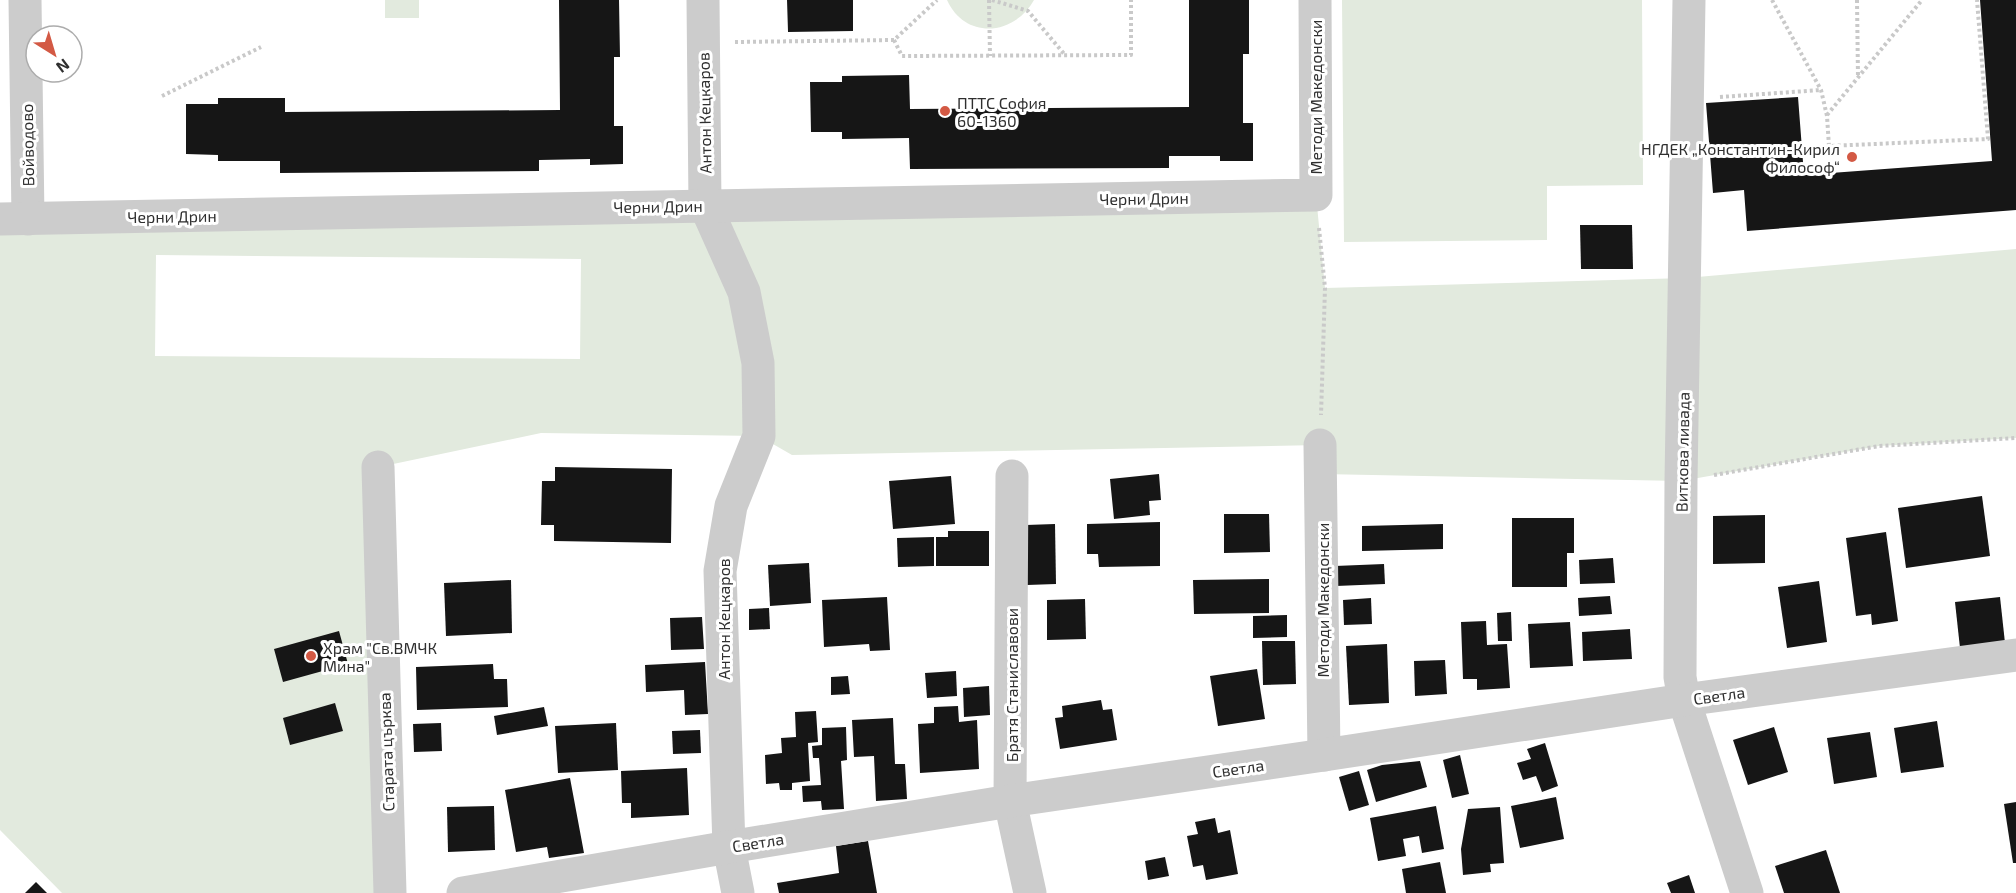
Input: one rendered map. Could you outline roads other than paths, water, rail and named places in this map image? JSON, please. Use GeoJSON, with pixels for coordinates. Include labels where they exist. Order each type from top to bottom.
{"type":"FeatureCollection","features":[{"type":"Feature","properties":{"kind":"street","name":"Войводово"},"geometry":{"type":"LineString","coordinates":[[14,219],[25,0]]}},
{"type":"Feature","properties":{"kind":"street","name":"Антон Кецкаров"},"geometry":{"type":"LineString","coordinates":[[703,0],[705,205],[744,292],[758,363],[759,436],[730,506],[720,570],[729,847],[738,893]]}},
{"type":"Feature","properties":{"kind":"street","name":"Методи Македонски"},"geometry":{"type":"LineString","coordinates":[[1315,0],[1316,195]]}},
{"type":"Feature","properties":{"kind":"street","name":"Виткова ливада"},"geometry":{"type":"LineString","coordinates":[[1689,0],[1680,677],[1684,700],[1748,893]]}},
{"type":"Feature","properties":{"kind":"street","name":"Черни Дрин"},"geometry":{"type":"LineString","coordinates":[[14,219],[1316,195]]}},
{"type":"Feature","properties":{"kind":"street","name":"Методи Македонски"},"geometry":{"type":"LineString","coordinates":[[1320,446],[1324,755]]}},
{"type":"Feature","properties":{"kind":"street","name":"Старата църква"},"geometry":{"type":"LineString","coordinates":[[378,467],[390,893]]}},
{"type":"Feature","properties":{"kind":"street","name":"Братя Станиславови"},"geometry":{"type":"LineString","coordinates":[[1012,476],[1010,801],[1030,893]]}},
{"type":"Feature","properties":{"kind":"street","name":"Светла"},"geometry":{"type":"LineString","coordinates":[[463,893],[1010,801],[1684,700],[2016,655]]}},
{"type":"Feature","properties":{"kind":"place","name":"ПТТС София 60-1360"},"geometry":{"type":"Point","coordinates":[945,111]}},
{"type":"Feature","properties":{"kind":"place","name":"НГДЕК „Константин-Кирил Философ“"},"geometry":{"type":"Point","coordinates":[1852,157]}},
{"type":"Feature","properties":{"kind":"place","name":"Храм \"Св.ВМЧК Мина\""},"geometry":{"type":"Point","coordinates":[311,656]}}]}
